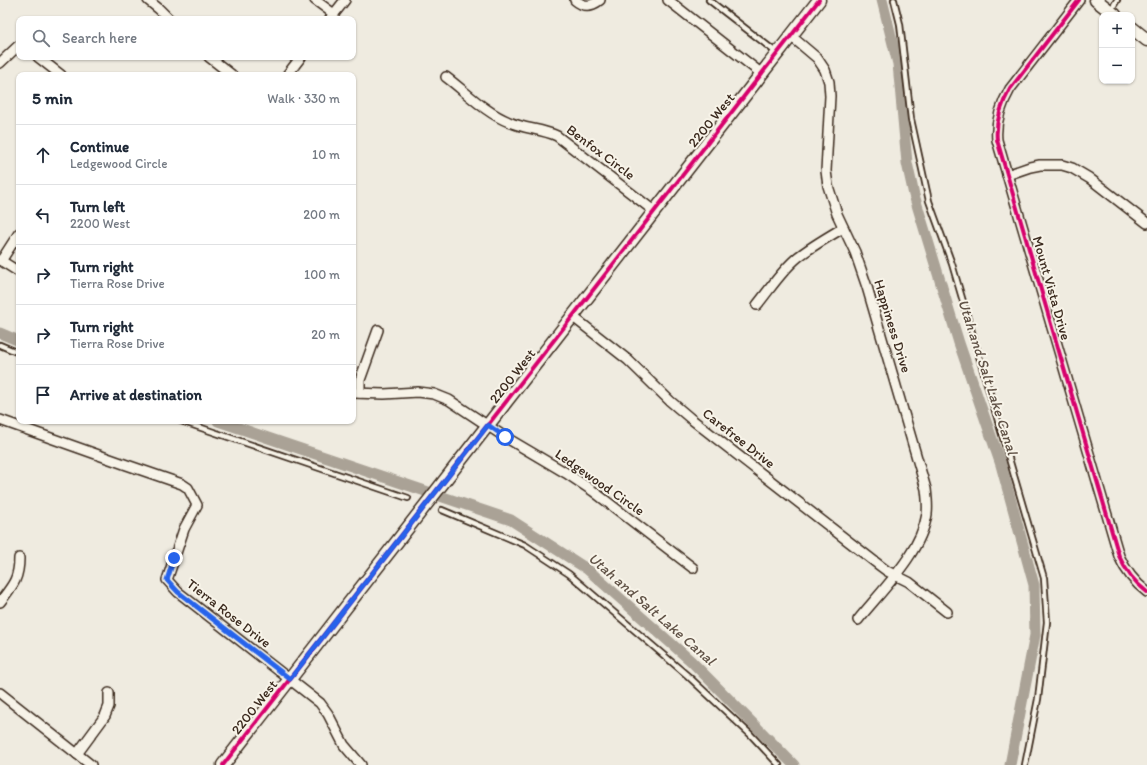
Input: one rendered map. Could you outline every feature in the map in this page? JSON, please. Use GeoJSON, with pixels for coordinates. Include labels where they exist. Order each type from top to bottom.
{"type":"FeatureCollection","features":[{"type":"Feature","properties":{"kind":"street"},"geometry":{"type":"LineString","coordinates":[[148,0],[159,8],[166,16]]}},
{"type":"Feature","properties":{"kind":"street"},"geometry":{"type":"LineString","coordinates":[[315,0],[331,16]]}},
{"type":"Feature","properties":{"kind":"street"},"geometry":{"type":"LineString","coordinates":[[333,16],[345,0]]}},
{"type":"Feature","properties":{"kind":"street"},"geometry":{"type":"LineString","coordinates":[[574,0],[586,6],[594,5],[600,0]]}},
{"type":"Feature","properties":{"kind":"street"},"geometry":{"type":"LineString","coordinates":[[668,0],[762,74]]}},
{"type":"Feature","properties":{"kind":"street","name":"2200 West"},"geometry":{"type":"LineString","coordinates":[[223,765],[819,0]]}},
{"type":"Feature","properties":{"kind":"street","name":"Mount Vista Drive"},"geometry":{"type":"LineString","coordinates":[[1078,0],[1010,89],[1003,101],[996,129],[997,140],[1120,556],[1124,567],[1131,578],[1147,592]]}},
{"type":"Feature","properties":{"kind":"street"},"geometry":{"type":"LineString","coordinates":[[1096,0],[1111,12]]}},
{"type":"Feature","properties":{"kind":"street"},"geometry":{"type":"LineString","coordinates":[[1135,30],[1147,40]]}},
{"type":"Feature","properties":{"kind":"street","name":"Happiness Drive"},"geometry":{"type":"LineString","coordinates":[[791,36],[817,58],[825,70],[829,82],[830,96],[826,171],[831,200],[854,252],[867,287],[926,489],[927,512],[923,532],[919,541],[895,575],[858,620]]}},
{"type":"Feature","properties":{"kind":"street"},"geometry":{"type":"LineString","coordinates":[[0,63],[16,48]]}},
{"type":"Feature","properties":{"kind":"street"},"geometry":{"type":"LineString","coordinates":[[42,60],[57,72]]}},
{"type":"Feature","properties":{"kind":"street"},"geometry":{"type":"LineString","coordinates":[[213,60],[228,72]]}},
{"type":"Feature","properties":{"kind":"street"},"geometry":{"type":"LineString","coordinates":[[289,72],[298,60]]}},
{"type":"Feature","properties":{"kind":"street","name":"Benfox Circle"},"geometry":{"type":"LineString","coordinates":[[446,77],[491,112],[507,122],[547,131],[557,136],[654,211]]}},
{"type":"Feature","properties":{"kind":"street"},"geometry":{"type":"LineString","coordinates":[[1007,175],[1040,165],[1056,164],[1072,168],[1090,178],[1147,223]]}},
{"type":"Feature","properties":{"kind":"street"},"geometry":{"type":"LineString","coordinates":[[757,305],[785,270],[797,258],[811,247],[843,228]]}},
{"type":"Feature","properties":{"kind":"street"},"geometry":{"type":"LineString","coordinates":[[16,237],[0,261],[16,270]]}},
{"type":"Feature","properties":{"kind":"street","name":"Carefree Drive"},"geometry":{"type":"LineString","coordinates":[[572,316],[628,360],[679,409],[879,565],[909,582],[947,612]]}},
{"type":"Feature","properties":{"kind":"street"},"geometry":{"type":"LineString","coordinates":[[356,393],[378,330]]}},
{"type":"Feature","properties":{"kind":"street","name":"Ledgewood Circle"},"geometry":{"type":"LineString","coordinates":[[356,393],[418,392],[434,394],[449,400],[593,491],[693,568]]}},
{"type":"Feature","properties":{"kind":"street","name":"Tierra Rose Drive"},"geometry":{"type":"LineString","coordinates":[[0,420],[175,481],[188,488],[196,505],[184,529],[167,580],[178,592],[320,703],[328,714],[344,745],[361,765]]}},
{"type":"Feature","properties":{"kind":"street"},"geometry":{"type":"LineString","coordinates":[[0,602],[13,586],[19,571],[19,558]]}},
{"type":"Feature","properties":{"kind":"street"},"geometry":{"type":"LineString","coordinates":[[0,693],[91,765]]}},
{"type":"Feature","properties":{"kind":"street"},"geometry":{"type":"LineString","coordinates":[[77,754],[105,716],[109,706],[109,693]]}},
{"type":"Feature","properties":{"kind":"lane"},"geometry":{"type":"LineString","coordinates":[[709,0],[778,53]]}},
{"type":"Feature","properties":{"kind":"lane"},"geometry":{"type":"LineString","coordinates":[[894,0],[900,24],[911,119],[929,200],[952,264],[1044,578],[1047,622],[1038,699],[1026,765]]}},
{"type":"Feature","properties":{"kind":"lane"},"geometry":{"type":"LineString","coordinates":[[1112,12],[1116,0]]}},
{"type":"Feature","properties":{"kind":"lane"},"geometry":{"type":"LineString","coordinates":[[0,345],[16,352]]}},
{"type":"Feature","properties":{"kind":"lane"},"geometry":{"type":"LineString","coordinates":[[190,424],[408,498]]}},
{"type":"Feature","properties":{"kind":"lane"},"geometry":{"type":"LineString","coordinates":[[442,510],[525,545],[569,574],[688,676],[750,734],[779,765]]}},
{"type":"Feature","properties":{"kind":"waterway","name":"Utah and Salt Lake Canal"},"geometry":{"type":"LineString","coordinates":[[882,0],[898,64],[907,163],[914,195],[959,343],[1001,465],[1034,585],[1035,635],[1010,765]]}},
{"type":"Feature","properties":{"kind":"waterway","name":"Utah and Salt Lake Canal"},"geometry":{"type":"LineString","coordinates":[[0,333],[16,340]]}},
{"type":"Feature","properties":{"kind":"waterway","name":"Utah and Salt Lake Canal"},"geometry":{"type":"LineString","coordinates":[[227,424],[511,520],[587,569],[691,661],[794,765]]}},
{"type":"Feature","properties":{"kind":"cycle path"},"geometry":{"type":"LineString","coordinates":[[223,765],[819,0]]}},
{"type":"Feature","properties":{"kind":"cycle path"},"geometry":{"type":"LineString","coordinates":[[1079,0],[1010,89],[999,113],[997,140],[1119,556],[1124,567],[1138,584],[1147,592]]}},
{"type":"Feature","properties":{"kind":"route"},"geometry":{"type":"LineString","coordinates":[[174,558],[167,580],[178,592],[290,679],[488,425],[505,437]]}}]}
